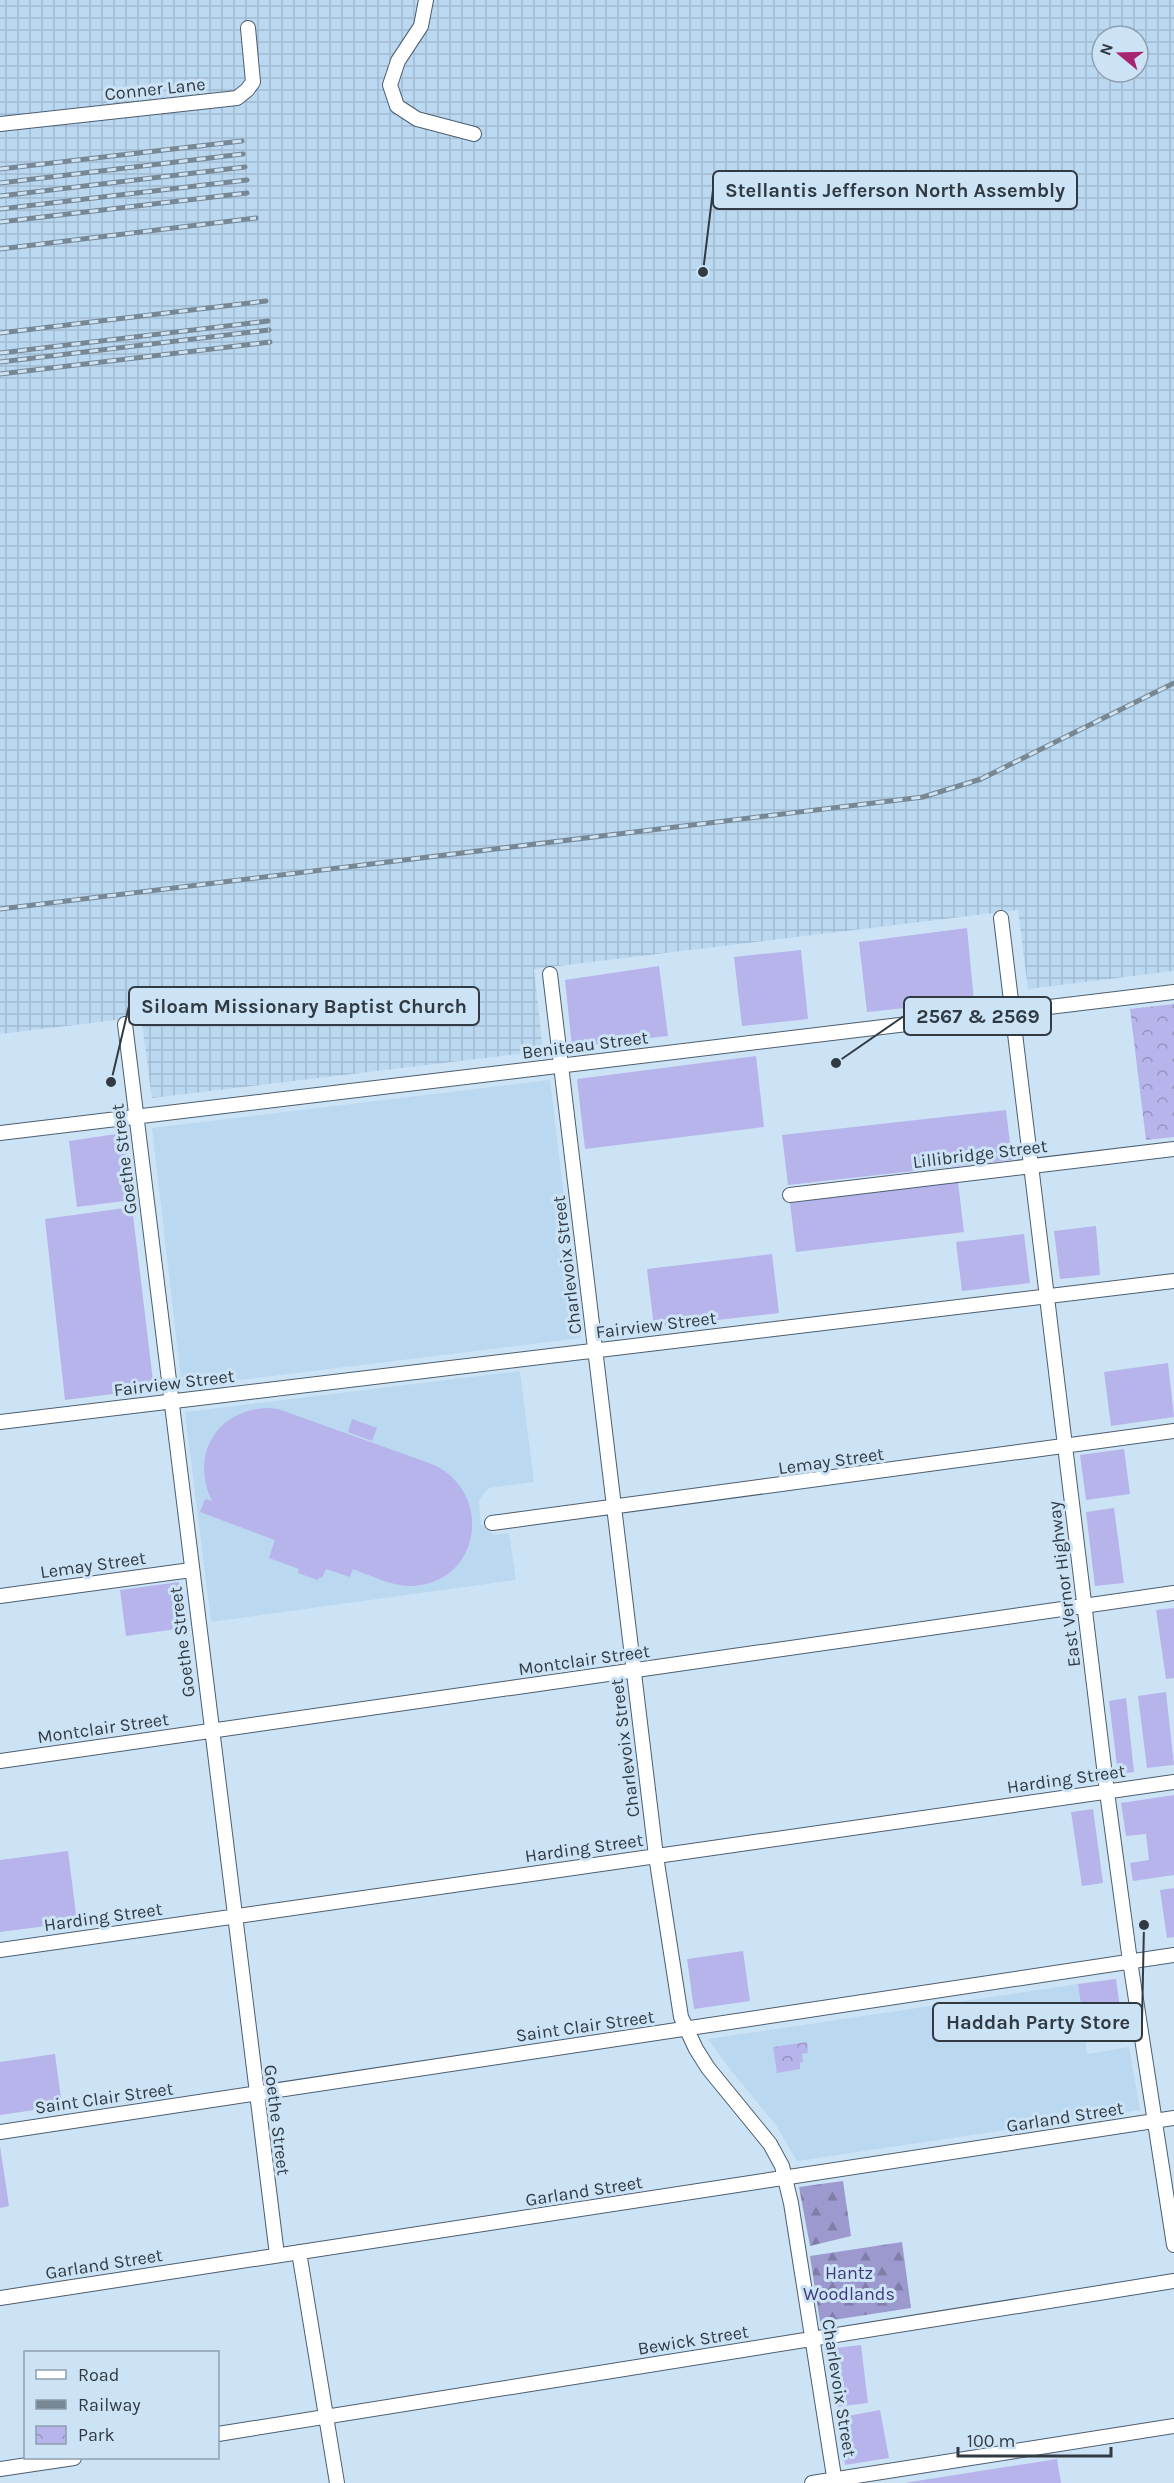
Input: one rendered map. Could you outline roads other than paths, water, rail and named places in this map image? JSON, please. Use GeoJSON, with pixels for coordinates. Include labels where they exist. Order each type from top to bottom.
{"type":"FeatureCollection","features":[{"type":"Feature","properties":{"kind":"street"},"geometry":{"type":"LineString","coordinates":[[426,0],[421,26],[399,60],[390,85],[397,106],[417,119],[474,134]]}},
{"type":"Feature","properties":{"kind":"street","name":"Conner Lane"},"geometry":{"type":"LineString","coordinates":[[0,124],[237,98],[253,82],[248,28]]}},
{"type":"Feature","properties":{"kind":"street","name":"East Vernor Highway"},"geometry":{"type":"LineString","coordinates":[[1001,918],[1107,1792],[1130,1961],[1174,2245]]}},
{"type":"Feature","properties":{"kind":"street","name":"Charlevoix Street"},"geometry":{"type":"LineString","coordinates":[[550,974],[656,1856],[681,2017],[708,2068],[770,2144],[782,2166],[835,2481]]}},
{"type":"Feature","properties":{"kind":"street","name":"Beniteau Street"},"geometry":{"type":"LineString","coordinates":[[0,1133],[1174,992]]}},
{"type":"Feature","properties":{"kind":"street","name":"Goethe Street"},"geometry":{"type":"LineString","coordinates":[[125,1024],[255,2094],[277,2255]]}},
{"type":"Feature","properties":{"kind":"street","name":"Lillibridge Street"},"geometry":{"type":"LineString","coordinates":[[790,1195],[1174,1149]]}},
{"type":"Feature","properties":{"kind":"street","name":"Fairview Street"},"geometry":{"type":"LineString","coordinates":[[0,1422],[1174,1281]]}},
{"type":"Feature","properties":{"kind":"street","name":"Lemay Street"},"geometry":{"type":"LineString","coordinates":[[492,1523],[1174,1431]]}},
{"type":"Feature","properties":{"kind":"street","name":"Lemay Street"},"geometry":{"type":"LineString","coordinates":[[0,1596],[191,1570]]}},
{"type":"Feature","properties":{"kind":"street","name":"Montclair Street"},"geometry":{"type":"LineString","coordinates":[[0,1761],[1174,1593]]}},
{"type":"Feature","properties":{"kind":"street","name":"Harding Street"},"geometry":{"type":"LineString","coordinates":[[0,1950],[1174,1782]]}},
{"type":"Feature","properties":{"kind":"street","name":"Saint Clair Street"},"geometry":{"type":"LineString","coordinates":[[0,2132],[686,2029],[773,2013],[1174,1955]]}},
{"type":"Feature","properties":{"kind":"street","name":"Garland Street"},"geometry":{"type":"LineString","coordinates":[[0,2298],[1174,2118]]}},
{"type":"Feature","properties":{"kind":"street"},"geometry":{"type":"LineString","coordinates":[[299,2252],[337,2483]]}},
{"type":"Feature","properties":{"kind":"street","name":"Bewick Street"},"geometry":{"type":"LineString","coordinates":[[219,2434],[1174,2281]]}},
{"type":"Feature","properties":{"kind":"street"},"geometry":{"type":"LineString","coordinates":[[812,2483],[1174,2426]]}},
{"type":"Feature","properties":{"kind":"street"},"geometry":{"type":"LineString","coordinates":[[0,2469],[62,2459]]}},
{"type":"Feature","properties":{"kind":"railway"},"geometry":{"type":"LineString","coordinates":[[0,169],[242,141]]}},
{"type":"Feature","properties":{"kind":"railway"},"geometry":{"type":"LineString","coordinates":[[0,183],[243,154]]}},
{"type":"Feature","properties":{"kind":"railway"},"geometry":{"type":"LineString","coordinates":[[0,196],[245,167]]}},
{"type":"Feature","properties":{"kind":"railway"},"geometry":{"type":"LineString","coordinates":[[0,209],[247,180]]}},
{"type":"Feature","properties":{"kind":"railway"},"geometry":{"type":"LineString","coordinates":[[0,222],[247,193]]}},
{"type":"Feature","properties":{"kind":"railway"},"geometry":{"type":"LineString","coordinates":[[0,249],[256,218]]}},
{"type":"Feature","properties":{"kind":"railway"},"geometry":{"type":"LineString","coordinates":[[0,333],[266,301]]}},
{"type":"Feature","properties":{"kind":"railway"},"geometry":{"type":"LineString","coordinates":[[0,353],[268,321]]}},
{"type":"Feature","properties":{"kind":"railway"},"geometry":{"type":"LineString","coordinates":[[0,362],[269,330]]}},
{"type":"Feature","properties":{"kind":"railway"},"geometry":{"type":"LineString","coordinates":[[0,374],[270,342]]}},
{"type":"Feature","properties":{"kind":"railway"},"geometry":{"type":"LineString","coordinates":[[0,909],[923,797],[981,779],[1174,683]]}},
{"type":"Feature","properties":{"kind":"place","name":"Stellantis Jefferson North Assembly"},"geometry":{"type":"Point","coordinates":[703,272]}},
{"type":"Feature","properties":{"kind":"place","name":"2567 & 2569"},"geometry":{"type":"Point","coordinates":[836,1063]}},
{"type":"Feature","properties":{"kind":"place","name":"Siloam Missionary Baptist Church"},"geometry":{"type":"Point","coordinates":[111,1082]}},
{"type":"Feature","properties":{"kind":"place","name":"Haddah Party Store"},"geometry":{"type":"Point","coordinates":[1144,1925]}},
{"type":"Feature","properties":{"kind":"park label","name":"Hantz Woodlands"},"geometry":{"type":"Point","coordinates":[849,2283]}}]}
